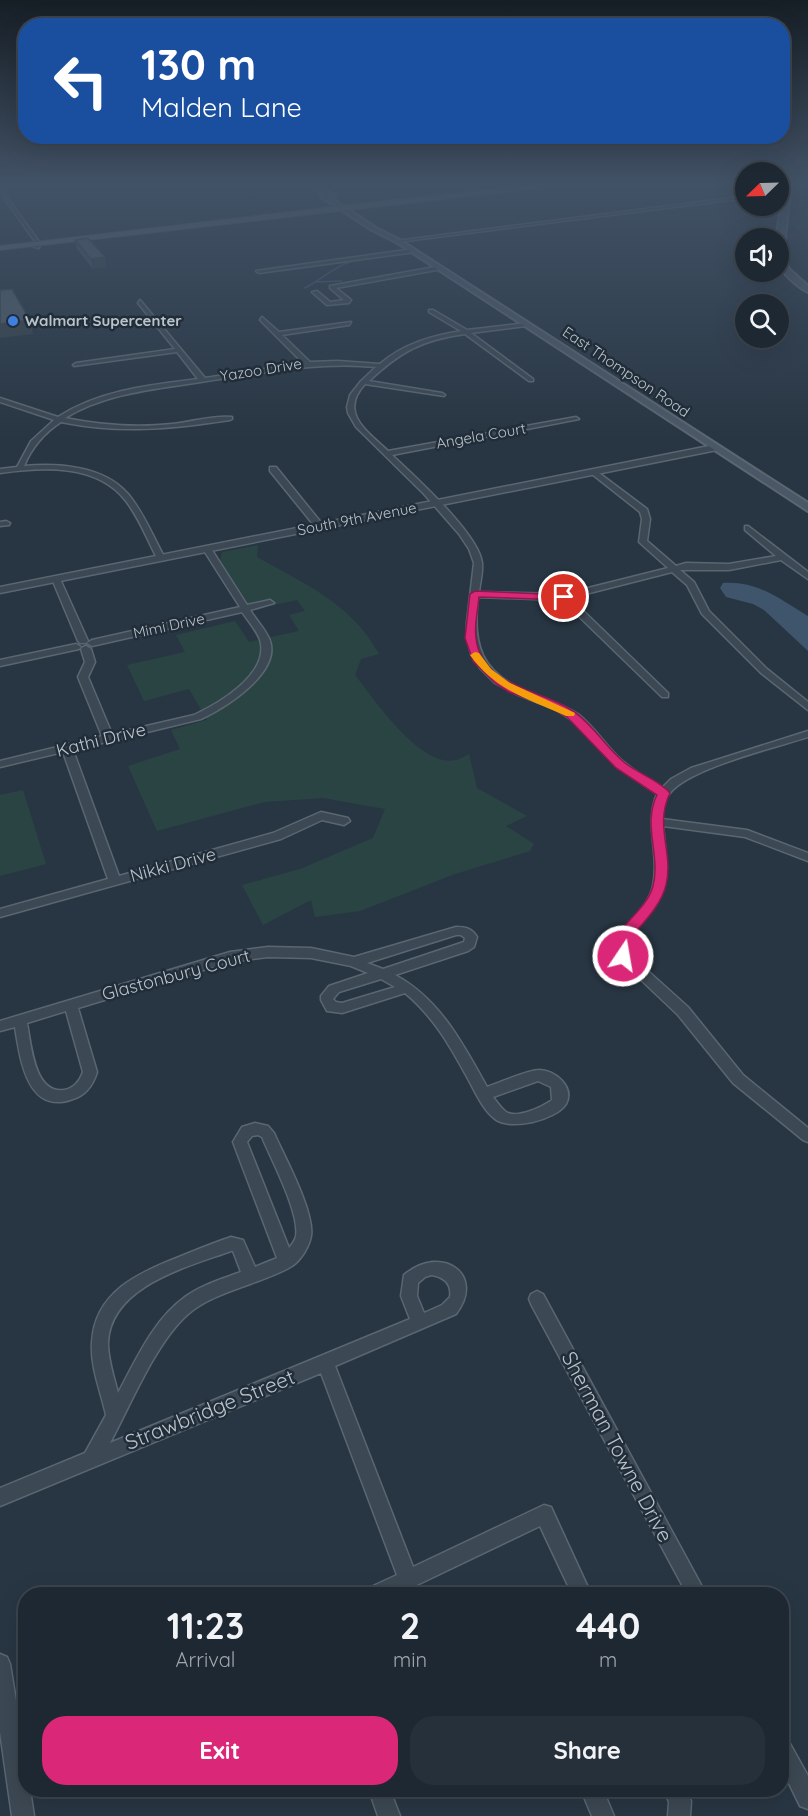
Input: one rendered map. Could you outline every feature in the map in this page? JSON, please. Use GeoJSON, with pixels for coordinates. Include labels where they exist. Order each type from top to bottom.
{"type":"FeatureCollection","features":[{"type":"Feature","properties":{"kind":"main road","name":"East Thompson Road"},"geometry":{"type":"LineString","coordinates":[[439,268],[808,508]]}},
{"type":"Feature","properties":{"kind":"main road"},"geometry":{"type":"LineString","coordinates":[[785,268],[808,290]]}},
{"type":"Feature","properties":{"kind":"street"},"geometry":{"type":"LineString","coordinates":[[259,271],[284,268]]}},
{"type":"Feature","properties":{"kind":"street"},"geometry":{"type":"LineString","coordinates":[[315,292],[328,303],[347,302],[332,287],[442,270]]}},
{"type":"Feature","properties":{"kind":"street"},"geometry":{"type":"LineString","coordinates":[[378,271],[386,277]]}},
{"type":"Feature","properties":{"kind":"street"},"geometry":{"type":"LineString","coordinates":[[140,302],[203,380]]}},
{"type":"Feature","properties":{"kind":"street"},"geometry":{"type":"LineString","coordinates":[[430,311],[454,323],[531,380]]}},
{"type":"Feature","properties":{"kind":"street"},"geometry":{"type":"LineString","coordinates":[[262,319],[307,363]]}},
{"type":"Feature","properties":{"kind":"street"},"geometry":{"type":"LineString","coordinates":[[277,334],[350,323]]}},
{"type":"Feature","properties":{"kind":"street"},"geometry":{"type":"LineString","coordinates":[[526,324],[413,345],[393,356],[363,382],[352,395],[349,406],[350,414],[358,426],[467,538],[476,552],[478,563],[470,638],[477,659],[487,671],[513,689],[571,714],[621,765],[664,793]]}},
{"type":"Feature","properties":{"kind":"street"},"geometry":{"type":"LineString","coordinates":[[76,365],[178,350]]}},
{"type":"Feature","properties":{"kind":"street","name":"Yazoo Drive"},"geometry":{"type":"LineString","coordinates":[[20,468],[26,452],[38,437],[60,419],[85,405],[110,397],[307,363],[343,361],[382,366]]}},
{"type":"Feature","properties":{"kind":"street"},"geometry":{"type":"LineString","coordinates":[[363,382],[442,395]]}},
{"type":"Feature","properties":{"kind":"street"},"geometry":{"type":"LineString","coordinates":[[0,400],[20,409],[60,419],[124,428],[148,428],[230,418]]}},
{"type":"Feature","properties":{"kind":"street","name":"Angela Court"},"geometry":{"type":"LineString","coordinates":[[385,454],[576,419]]}},
{"type":"Feature","properties":{"kind":"street","name":"South 9th Avenue"},"geometry":{"type":"LineString","coordinates":[[0,590],[714,448]]}},
{"type":"Feature","properties":{"kind":"street"},"geometry":{"type":"LineString","coordinates":[[0,471],[20,468],[71,471],[92,476],[114,486],[127,497],[161,558]]}},
{"type":"Feature","properties":{"kind":"street"},"geometry":{"type":"LineString","coordinates":[[273,469],[320,527]]}},
{"type":"Feature","properties":{"kind":"street"},"geometry":{"type":"LineString","coordinates":[[595,472],[644,512],[646,519],[642,534],[643,542],[695,588],[705,612],[764,671],[808,707]]}},
{"type":"Feature","properties":{"kind":"street"},"geometry":{"type":"LineString","coordinates":[[748,528],[781,558],[808,576]]}},
{"type":"Feature","properties":{"kind":"street"},"geometry":{"type":"LineString","coordinates":[[207,549],[245,609]]}},
{"type":"Feature","properties":{"kind":"street"},"geometry":{"type":"LineString","coordinates":[[475,594],[564,597],[691,566],[729,567],[781,558]]}},
{"type":"Feature","properties":{"kind":"street"},"geometry":{"type":"LineString","coordinates":[[56,579],[90,662],[83,677],[108,738]]}},
{"type":"Feature","properties":{"kind":"street"},"geometry":{"type":"LineString","coordinates":[[564,597],[665,695]]}},
{"type":"Feature","properties":{"kind":"street","name":"Mimi Drive"},"geometry":{"type":"LineString","coordinates":[[0,663],[270,603]]}},
{"type":"Feature","properties":{"kind":"street","name":"Kathi Drive"},"geometry":{"type":"LineString","coordinates":[[0,765],[201,715],[219,708],[236,696],[266,658],[267,647],[264,638],[245,609]]}},
{"type":"Feature","properties":{"kind":"street"},"geometry":{"type":"LineString","coordinates":[[808,734],[695,770],[680,777],[664,793],[658,804],[656,822],[661,871],[660,885],[652,902],[619,942],[623,956],[682,1011],[738,1079],[808,1136]]}},
{"type":"Feature","properties":{"kind":"street"},"geometry":{"type":"LineString","coordinates":[[67,748],[116,881]]}},
{"type":"Feature","properties":{"kind":"street","name":"Nikki Drive"},"geometry":{"type":"LineString","coordinates":[[0,913],[277,836],[321,816],[344,821]]}},
{"type":"Feature","properties":{"kind":"street"},"geometry":{"type":"LineString","coordinates":[[656,822],[747,834],[808,857]]}},
{"type":"Feature","properties":{"kind":"street","name":"Glastonbury Court"},"geometry":{"type":"LineString","coordinates":[[354,962],[456,931],[464,931],[471,937],[467,947],[331,991],[327,996],[329,1006],[342,1008],[406,988]]}},
{"type":"Feature","properties":{"kind":"street","name":"Glastonbury Court"},"geometry":{"type":"LineString","coordinates":[[0,1026],[217,960],[246,954],[311,953],[354,962],[382,974],[406,988],[427,1006],[444,1025],[484,1094],[498,1115],[514,1121],[552,1109],[560,1101],[561,1091],[553,1080],[538,1075],[484,1094]]}},
{"type":"Feature","properties":{"kind":"street"},"geometry":{"type":"LineString","coordinates":[[20,1020],[36,1087],[46,1095],[68,1095],[84,1085],[90,1072],[71,1005]]}},
{"type":"Feature","properties":{"kind":"street"},"geometry":{"type":"LineString","coordinates":[[91,1459],[172,1317],[195,1299],[286,1261],[296,1252],[302,1240],[303,1220],[267,1134],[258,1129],[250,1130],[242,1136],[240,1142],[286,1261]]}},
{"type":"Feature","properties":{"kind":"street"},"geometry":{"type":"LineString","coordinates":[[115,1416],[100,1346],[104,1320],[118,1297],[132,1284],[148,1276],[234,1244],[240,1249],[250,1276]]}},
{"type":"Feature","properties":{"kind":"street","name":"Sherman Towne Drive"},"geometry":{"type":"LineString","coordinates":[[537,1299],[693,1587]]}},
{"type":"Feature","properties":{"kind":"street","name":"Strawbridge Street"},"geometry":{"type":"LineString","coordinates":[[0,1497],[420,1323]]}},
{"type":"Feature","properties":{"kind":"street"},"geometry":{"type":"LineString","coordinates":[[325,1362],[408,1580]]}},
{"type":"Feature","properties":{"kind":"street"},"geometry":{"type":"LineString","coordinates":[[393,1587],[544,1514],[579,1587]]}},
{"type":"Feature","properties":{"kind":"street"},"geometry":{"type":"LineString","coordinates":[[0,1665],[18,1752]]}},
{"type":"Feature","properties":{"kind":"street"},"geometry":{"type":"LineString","coordinates":[[789,1762],[808,1798]]}},
{"type":"Feature","properties":{"kind":"street"},"geometry":{"type":"LineString","coordinates":[[22,1797],[23,1816]]}},
{"type":"Feature","properties":{"kind":"street"},"geometry":{"type":"LineString","coordinates":[[382,1797],[389,1816]]}},
{"type":"Feature","properties":{"kind":"street"},"geometry":{"type":"LineString","coordinates":[[595,1797],[603,1816]]}},
{"type":"Feature","properties":{"kind":"street"},"geometry":{"type":"LineString","coordinates":[[678,1797],[679,1816]]}},
{"type":"Feature","properties":{"kind":"green space"},"geometry":{"type":"Polygon","coordinates":[[[258,545],[257,557],[310,586],[341,608],[355,622],[379,654],[361,659],[355,675],[386,715],[428,754],[442,760],[456,760],[469,754],[477,788],[527,816],[506,826],[534,844],[530,851],[455,874],[360,911],[315,917],[311,900],[263,925],[242,885],[300,869],[373,838],[385,809],[323,798],[264,802],[157,831],[128,766],[180,749],[171,730],[207,720],[189,689],[144,701],[127,665],[185,652],[176,635],[235,621],[249,642],[299,631],[289,615],[305,611],[297,600],[252,610],[220,561],[222,552],[258,545]]]}},
{"type":"Feature","properties":{"kind":"green space"},"geometry":{"type":"Polygon","coordinates":[[[23,790],[46,864],[0,876],[0,795],[23,790]]]}},
{"type":"Feature","properties":{"kind":"water"},"geometry":{"type":"Polygon","coordinates":[[[723,583],[736,583],[758,588],[808,616],[808,651],[764,610],[753,604],[726,597],[720,588],[723,583]]]}},
{"type":"Feature","properties":{"kind":"building"},"geometry":{"type":"Polygon","coordinates":[[[12,289],[30,320],[0,324],[0,290],[12,289]]]}},
{"type":"Feature","properties":{"kind":"waterway"},"geometry":{"type":"LineString","coordinates":[[305,288],[337,268]]}},
{"type":"Feature","properties":{"kind":"waterway"},"geometry":{"type":"LineString","coordinates":[[315,282],[342,281]]}},
{"type":"Feature","properties":{"kind":"slow traffic"},"geometry":{"type":"LineString","coordinates":[[475,655],[487,671],[499,681],[534,699],[570,713]]}},
{"type":"Feature","properties":{"kind":"place","name":"Walmart Supercenter"},"geometry":{"type":"Point","coordinates":[13,321]}},
{"type":"Feature","properties":{"kind":"route"},"geometry":{"type":"LineString","coordinates":[[564,597],[475,594],[470,638],[477,659],[499,681],[571,714],[621,765],[636,777],[664,793],[658,804],[656,818],[661,871],[660,885],[652,902],[619,942],[623,956]]}}]}
